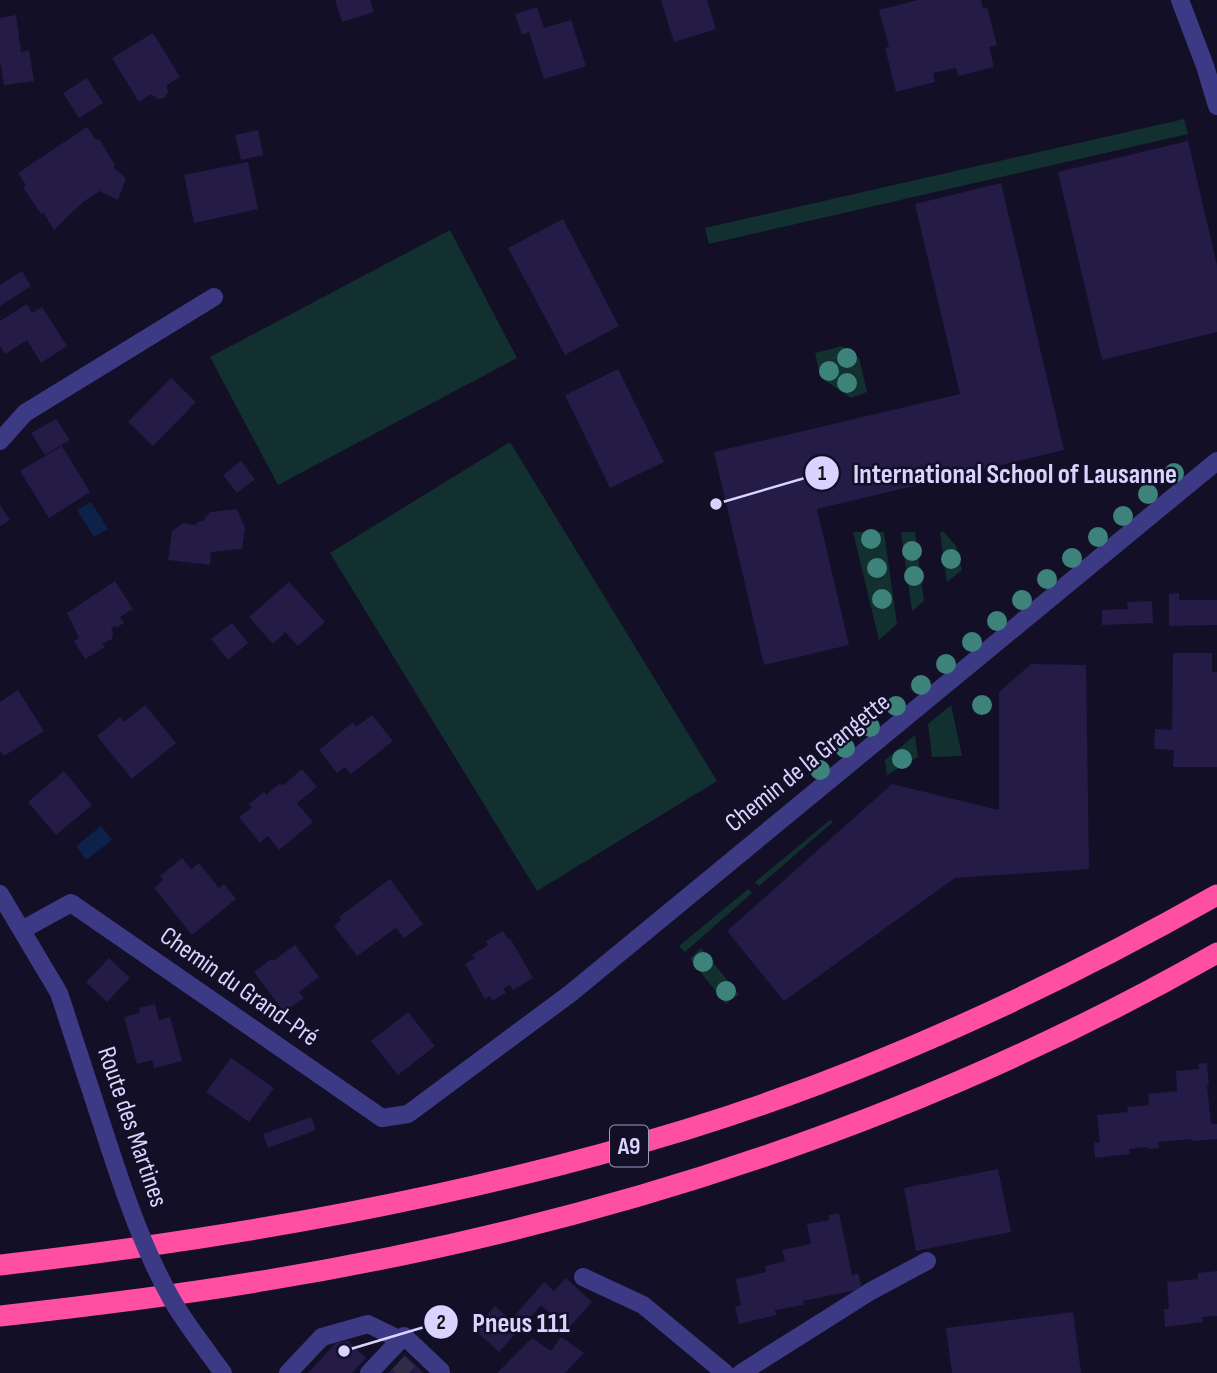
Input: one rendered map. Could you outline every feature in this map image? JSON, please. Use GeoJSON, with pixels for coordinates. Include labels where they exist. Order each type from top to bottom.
{"type":"FeatureCollection","features":[{"type":"Feature","properties":{"kind":"highway","name":"A9"},"geometry":{"type":"LineString","coordinates":[[0,1265],[113,1252],[257,1230],[405,1202],[526,1173],[689,1128],[830,1079],[1030,995],[1217,895]]}},
{"type":"Feature","properties":{"kind":"highway","name":"A9"},"geometry":{"type":"LineString","coordinates":[[0,1316],[120,1302],[305,1273],[476,1238],[633,1198],[775,1153],[918,1100],[1051,1041],[1217,953]]}},
{"type":"Feature","properties":{"kind":"street"},"geometry":{"type":"LineString","coordinates":[[1180,0],[1217,106]]}},
{"type":"Feature","properties":{"kind":"street"},"geometry":{"type":"LineString","coordinates":[[0,441],[25,413],[214,297]]}},
{"type":"Feature","properties":{"kind":"street","name":"Chemin de la Grangette"},"geometry":{"type":"LineString","coordinates":[[427,1099],[571,992],[1217,461]]}},
{"type":"Feature","properties":{"kind":"street","name":"Chemin du Grand-Pré"},"geometry":{"type":"LineString","coordinates":[[22,930],[71,903],[382,1118],[408,1114],[427,1099]]}},
{"type":"Feature","properties":{"kind":"street","name":"Route des Martines"},"geometry":{"type":"LineString","coordinates":[[3,905],[22,930],[59,993],[110,1149],[149,1255],[179,1312],[223,1373]]}},
{"type":"Feature","properties":{"kind":"street"},"geometry":{"type":"LineString","coordinates":[[741,1373],[871,1291],[927,1261]]}},
{"type":"Feature","properties":{"kind":"street"},"geometry":{"type":"LineString","coordinates":[[583,1278],[643,1305],[725,1373]]}},
{"type":"Feature","properties":{"kind":"street"},"geometry":{"type":"LineString","coordinates":[[288,1373],[322,1337],[368,1324],[396,1352]]}},
{"type":"Feature","properties":{"kind":"street"},"geometry":{"type":"LineString","coordinates":[[376,1371],[396,1352],[404,1336],[440,1372]]}},
{"type":"Feature","properties":{"kind":"green space"},"geometry":{"type":"Polygon","coordinates":[[[1184,119],[1188,134],[709,244],[705,228],[1184,119]]]}},
{"type":"Feature","properties":{"kind":"green space"},"geometry":{"type":"Polygon","coordinates":[[[450,230],[517,358],[278,485],[210,357],[450,230]]]}},
{"type":"Feature","properties":{"kind":"green space"},"geometry":{"type":"Polygon","coordinates":[[[842,346],[859,358],[867,392],[851,398],[820,377],[815,353],[842,346]]]}},
{"type":"Feature","properties":{"kind":"green space"},"geometry":{"type":"Polygon","coordinates":[[[510,442],[717,781],[537,891],[330,553],[510,442]]]}},
{"type":"Feature","properties":{"kind":"green space"},"geometry":{"type":"Polygon","coordinates":[[[853,532],[884,532],[897,624],[879,640],[853,532]]]}},
{"type":"Feature","properties":{"kind":"green space"},"geometry":{"type":"Polygon","coordinates":[[[901,532],[915,532],[924,601],[912,611],[901,532]]]}},
{"type":"Feature","properties":{"kind":"green space"},"geometry":{"type":"Polygon","coordinates":[[[940,532],[944,532],[956,546],[962,570],[947,582],[940,532]]]}},
{"type":"Feature","properties":{"kind":"green space"},"geometry":{"type":"Polygon","coordinates":[[[951,705],[962,756],[932,757],[928,724],[951,705]]]}},
{"type":"Feature","properties":{"kind":"green space"},"geometry":{"type":"Polygon","coordinates":[[[915,735],[918,757],[887,775],[885,760],[915,735]]]}},
{"type":"Feature","properties":{"kind":"green space"},"geometry":{"type":"Polygon","coordinates":[[[830,820],[833,822],[759,886],[755,882],[830,820]]]}},
{"type":"Feature","properties":{"kind":"green space"},"geometry":{"type":"Polygon","coordinates":[[[748,889],[752,893],[685,952],[679,946],[748,889]]]}},
{"type":"Feature","properties":{"kind":"green space"},"geometry":{"type":"Polygon","coordinates":[[[701,948],[739,994],[726,1004],[690,959],[701,948]]]}},
{"type":"Feature","properties":{"kind":"water"},"geometry":{"type":"Polygon","coordinates":[[[91,502],[108,529],[94,537],[77,510],[91,502]]]}},
{"type":"Feature","properties":{"kind":"water"},"geometry":{"type":"Polygon","coordinates":[[[101,826],[112,840],[86,860],[76,846],[101,826]]]}},
{"type":"Feature","properties":{"kind":"building"},"geometry":{"type":"Polygon","coordinates":[[[335,0],[370,0],[374,12],[342,22],[335,0]]]}},
{"type":"Feature","properties":{"kind":"building"},"geometry":{"type":"Polygon","coordinates":[[[661,0],[707,0],[716,29],[674,42],[661,0]]]}},
{"type":"Feature","properties":{"kind":"building"},"geometry":{"type":"Polygon","coordinates":[[[918,0],[981,0],[983,8],[987,7],[997,45],[989,47],[994,67],[958,76],[956,68],[933,73],[935,82],[896,92],[885,48],[889,47],[879,10],[918,0]]]}},
{"type":"Feature","properties":{"kind":"building"},"geometry":{"type":"Polygon","coordinates":[[[537,7],[544,28],[571,20],[586,66],[544,79],[529,32],[522,35],[515,14],[537,7]]]}},
{"type":"Feature","properties":{"kind":"building"},"geometry":{"type":"Polygon","coordinates":[[[16,15],[21,52],[29,50],[34,81],[4,85],[0,60],[0,18],[16,15]]]}},
{"type":"Feature","properties":{"kind":"building"},"geometry":{"type":"Polygon","coordinates":[[[153,33],[180,77],[167,85],[168,93],[164,98],[158,99],[151,94],[139,102],[112,58],[153,33]]]}},
{"type":"Feature","properties":{"kind":"building"},"geometry":{"type":"Polygon","coordinates":[[[87,78],[103,103],[79,118],[63,93],[87,78]]]}},
{"type":"Feature","properties":{"kind":"building"},"geometry":{"type":"Polygon","coordinates":[[[87,127],[96,140],[99,139],[115,165],[114,168],[126,178],[118,200],[100,191],[83,202],[54,230],[23,187],[26,185],[18,173],[87,127]]]}},
{"type":"Feature","properties":{"kind":"building"},"geometry":{"type":"Polygon","coordinates":[[[258,130],[263,155],[241,160],[235,135],[258,130]]]}},
{"type":"Feature","properties":{"kind":"building"},"geometry":{"type":"Polygon","coordinates":[[[1188,141],[1217,265],[1217,332],[1102,360],[1058,172],[1188,141]]]}},
{"type":"Feature","properties":{"kind":"building"},"geometry":{"type":"Polygon","coordinates":[[[248,162],[258,209],[194,223],[184,175],[248,162]]]}},
{"type":"Feature","properties":{"kind":"building"},"geometry":{"type":"Polygon","coordinates":[[[1001,183],[1064,450],[817,509],[849,645],[764,665],[714,452],[960,394],[915,204],[1001,183]]]}},
{"type":"Feature","properties":{"kind":"building"},"geometry":{"type":"Polygon","coordinates":[[[563,219],[619,326],[565,355],[508,248],[563,219]]]}},
{"type":"Feature","properties":{"kind":"building"},"geometry":{"type":"Polygon","coordinates":[[[22,271],[31,286],[0,306],[0,285],[22,271]]]}},
{"type":"Feature","properties":{"kind":"building"},"geometry":{"type":"Polygon","coordinates":[[[27,304],[32,313],[42,307],[67,346],[41,363],[27,340],[5,354],[0,346],[0,321],[27,304]]]}},
{"type":"Feature","properties":{"kind":"building"},"geometry":{"type":"Polygon","coordinates":[[[618,369],[664,462],[610,488],[565,395],[618,369]]]}},
{"type":"Feature","properties":{"kind":"building"},"geometry":{"type":"Polygon","coordinates":[[[171,378],[196,402],[153,446],[128,422],[171,378]]]}},
{"type":"Feature","properties":{"kind":"building"},"geometry":{"type":"Polygon","coordinates":[[[56,419],[70,440],[45,455],[31,433],[56,419]]]}},
{"type":"Feature","properties":{"kind":"building"},"geometry":{"type":"Polygon","coordinates":[[[62,446],[90,492],[49,518],[20,471],[62,446]]]}},
{"type":"Feature","properties":{"kind":"building"},"geometry":{"type":"Polygon","coordinates":[[[241,461],[255,479],[237,493],[223,475],[241,461]]]}},
{"type":"Feature","properties":{"kind":"building"},"geometry":{"type":"Polygon","coordinates":[[[0,505],[10,520],[0,526],[0,505]]]}},
{"type":"Feature","properties":{"kind":"building"},"geometry":{"type":"Polygon","coordinates":[[[237,509],[245,528],[242,549],[211,552],[210,565],[168,560],[172,531],[183,523],[195,525],[203,521],[210,512],[237,509]]]}},
{"type":"Feature","properties":{"kind":"building"},"geometry":{"type":"Polygon","coordinates":[[[115,581],[133,609],[120,617],[124,623],[111,629],[112,639],[102,644],[105,647],[85,659],[74,641],[79,638],[67,613],[115,581]]]}},
{"type":"Feature","properties":{"kind":"building"},"geometry":{"type":"Polygon","coordinates":[[[289,582],[325,622],[298,646],[285,632],[273,644],[249,617],[289,582]]]}},
{"type":"Feature","properties":{"kind":"building"},"geometry":{"type":"Polygon","coordinates":[[[1179,593],[1179,600],[1217,600],[1217,625],[1169,626],[1169,594],[1179,593]]]}},
{"type":"Feature","properties":{"kind":"building"},"geometry":{"type":"Polygon","coordinates":[[[1152,601],[1153,623],[1102,625],[1102,610],[1128,609],[1127,602],[1152,601]]]}},
{"type":"Feature","properties":{"kind":"building"},"geometry":{"type":"Polygon","coordinates":[[[232,623],[248,643],[228,660],[211,639],[232,623]]]}},
{"type":"Feature","properties":{"kind":"building"},"geometry":{"type":"Polygon","coordinates":[[[1173,653],[1212,653],[1212,672],[1217,672],[1217,767],[1173,767],[1174,750],[1154,749],[1155,729],[1172,730],[1173,653]]]}},
{"type":"Feature","properties":{"kind":"building"},"geometry":{"type":"Polygon","coordinates":[[[1031,664],[1086,665],[1089,869],[955,878],[784,1001],[727,931],[892,784],[999,810],[999,692],[1031,664]]]}},
{"type":"Feature","properties":{"kind":"building"},"geometry":{"type":"Polygon","coordinates":[[[18,690],[44,731],[4,756],[0,751],[0,702],[18,690]]]}},
{"type":"Feature","properties":{"kind":"building"},"geometry":{"type":"Polygon","coordinates":[[[145,705],[176,743],[132,779],[97,736],[120,717],[124,722],[145,705]]]}},
{"type":"Feature","properties":{"kind":"building"},"geometry":{"type":"Polygon","coordinates":[[[372,715],[393,741],[351,774],[345,767],[337,773],[319,750],[353,722],[356,727],[372,715]]]}},
{"type":"Feature","properties":{"kind":"building"},"geometry":{"type":"Polygon","coordinates":[[[302,769],[317,787],[297,803],[313,822],[279,850],[268,836],[260,843],[239,817],[252,807],[249,804],[264,792],[266,795],[279,784],[284,785],[302,769]]]}},
{"type":"Feature","properties":{"kind":"building"},"geometry":{"type":"Polygon","coordinates":[[[64,771],[92,805],[56,835],[28,802],[64,771]]]}},
{"type":"Feature","properties":{"kind":"building"},"geometry":{"type":"Polygon","coordinates":[[[182,858],[191,869],[199,863],[219,888],[224,884],[236,899],[192,935],[154,888],[163,880],[160,876],[182,858]]]}},
{"type":"Feature","properties":{"kind":"building"},"geometry":{"type":"Polygon","coordinates":[[[390,879],[423,924],[404,938],[396,928],[357,956],[334,926],[341,920],[339,917],[390,879]]]}},
{"type":"Feature","properties":{"kind":"building"},"geometry":{"type":"Polygon","coordinates":[[[503,931],[508,939],[510,938],[533,978],[513,990],[510,985],[503,989],[506,993],[492,1001],[490,996],[485,999],[465,964],[475,958],[472,955],[488,945],[486,941],[503,931]]]}},
{"type":"Feature","properties":{"kind":"building"},"geometry":{"type":"Polygon","coordinates":[[[295,945],[319,977],[299,992],[304,998],[284,1012],[254,972],[295,945]]]}},
{"type":"Feature","properties":{"kind":"building"},"geometry":{"type":"Polygon","coordinates":[[[109,958],[130,978],[107,1002],[86,982],[109,958]]]}},
{"type":"Feature","properties":{"kind":"building"},"geometry":{"type":"Polygon","coordinates":[[[155,1004],[159,1020],[170,1017],[182,1061],[154,1068],[152,1060],[137,1064],[124,1017],[140,1013],[139,1008],[155,1004]]]}},
{"type":"Feature","properties":{"kind":"building"},"geometry":{"type":"Polygon","coordinates":[[[408,1012],[435,1046],[398,1075],[371,1041],[408,1012]]]}},
{"type":"Feature","properties":{"kind":"building"},"geometry":{"type":"Polygon","coordinates":[[[231,1058],[274,1088],[249,1122],[206,1092],[231,1058]]]}},
{"type":"Feature","properties":{"kind":"building"},"geometry":{"type":"Polygon","coordinates":[[[1207,1063],[1211,1124],[1217,1124],[1217,1139],[1158,1142],[1159,1148],[1129,1149],[1130,1154],[1095,1158],[1094,1143],[1100,1142],[1097,1115],[1128,1112],[1127,1107],[1149,1105],[1148,1094],[1177,1091],[1176,1071],[1199,1069],[1198,1064],[1207,1063]]]}},
{"type":"Feature","properties":{"kind":"building"},"geometry":{"type":"Polygon","coordinates":[[[311,1117],[316,1130],[268,1148],[263,1134],[311,1117]]]}},
{"type":"Feature","properties":{"kind":"building"},"geometry":{"type":"Polygon","coordinates":[[[998,1169],[1011,1232],[916,1251],[904,1188],[998,1169]]]}},
{"type":"Feature","properties":{"kind":"building"},"geometry":{"type":"Polygon","coordinates":[[[839,1213],[852,1275],[858,1273],[862,1289],[803,1301],[804,1305],[775,1310],[776,1315],[739,1324],[735,1307],[741,1305],[736,1279],[766,1272],[765,1266],[785,1261],[782,1250],[811,1244],[807,1224],[829,1220],[829,1215],[839,1213]]]}},
{"type":"Feature","properties":{"kind":"building"},"geometry":{"type":"Polygon","coordinates":[[[1217,1271],[1217,1316],[1202,1317],[1203,1322],[1165,1327],[1164,1309],[1169,1309],[1167,1282],[1198,1279],[1198,1273],[1217,1271]]]}},
{"type":"Feature","properties":{"kind":"building"},"geometry":{"type":"Polygon","coordinates":[[[566,1278],[592,1302],[568,1329],[541,1305],[499,1352],[474,1329],[495,1306],[511,1320],[544,1282],[554,1291],[566,1278]]]}},
{"type":"Feature","properties":{"kind":"building"},"geometry":{"type":"Polygon","coordinates":[[[1073,1312],[1081,1373],[952,1373],[946,1328],[1073,1312]]]}},
{"type":"Feature","properties":{"kind":"building"},"geometry":{"type":"Polygon","coordinates":[[[561,1337],[584,1353],[565,1373],[497,1373],[532,1338],[551,1351],[561,1337]]]}},
{"type":"Feature","properties":{"kind":"building"},"geometry":{"type":"Polygon","coordinates":[[[348,1341],[366,1358],[352,1373],[308,1373],[336,1343],[348,1341]]]}},
{"type":"Feature","properties":{"kind":"building"},"geometry":{"type":"Polygon","coordinates":[[[405,1355],[424,1373],[388,1373],[405,1355]]]}},
{"type":"Feature","properties":{"kind":"tunnel"},"geometry":{"type":"LineString","coordinates":[[398,1363],[409,1373]]}},
{"type":"Feature","properties":{"kind":"place","name":"International School of Lausanne"},"geometry":{"type":"Point","coordinates":[716,504]}},
{"type":"Feature","properties":{"kind":"place","name":"Pneus 111"},"geometry":{"type":"Point","coordinates":[344,1351]}}]}
